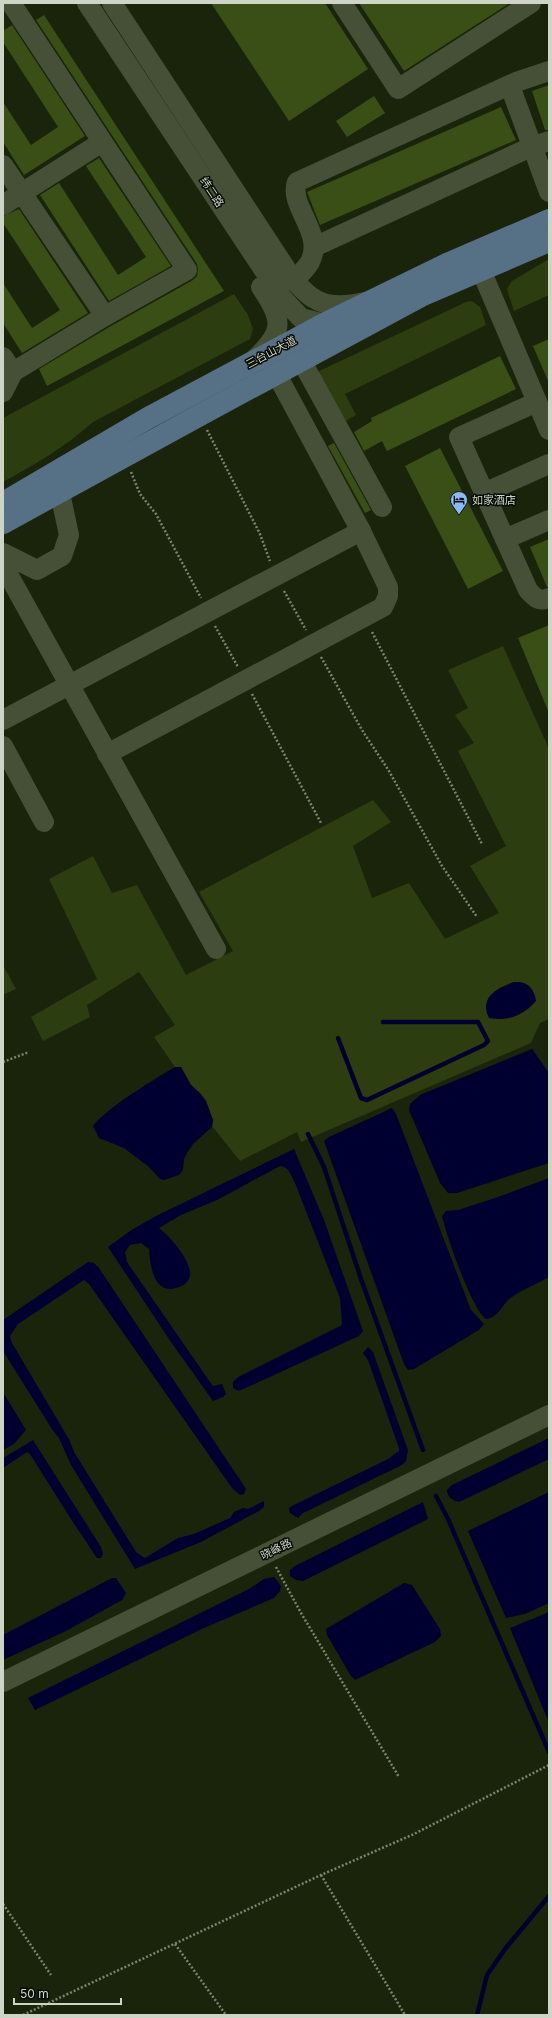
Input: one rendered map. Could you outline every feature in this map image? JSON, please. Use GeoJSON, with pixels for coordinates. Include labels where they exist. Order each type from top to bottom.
{"type":"FeatureCollection","features":[{"type":"Feature","properties":{"kind":"main road","name":"三台山大道"},"geometry":{"type":"LineString","coordinates":[[3,503],[148,418],[263,365],[301,360],[421,296],[477,261],[549,220]]}},
{"type":"Feature","properties":{"kind":"main road","name":"三台山大道"},"geometry":{"type":"LineString","coordinates":[[3,523],[125,458],[200,415],[263,365],[324,324],[374,300],[477,261],[549,241]]}},
{"type":"Feature","properties":{"kind":"street"},"geometry":{"type":"LineString","coordinates":[[3,7],[10,3],[187,270],[105,316],[8,364],[3,392]]}},
{"type":"Feature","properties":{"kind":"street","name":"纬二路"},"geometry":{"type":"LineString","coordinates":[[87,3],[283,299],[301,318],[324,324],[349,327],[370,323]]}},
{"type":"Feature","properties":{"kind":"street","name":"纬二路"},"geometry":{"type":"LineString","coordinates":[[112,3],[294,281],[313,299],[332,304],[344,306],[374,300]]}},
{"type":"Feature","properties":{"kind":"street"},"geometry":{"type":"LineString","coordinates":[[342,3],[398,89],[531,3]]}},
{"type":"Feature","properties":{"kind":"street"},"geometry":{"type":"LineString","coordinates":[[294,281],[310,262],[314,247],[313,236],[301,209],[295,188],[297,182],[510,86],[549,71]]}},
{"type":"Feature","properties":{"kind":"street"},"geometry":{"type":"LineString","coordinates":[[510,86],[540,144],[549,192]]}},
{"type":"Feature","properties":{"kind":"street"},"geometry":{"type":"LineString","coordinates":[[3,205],[102,142]]}},
{"type":"Feature","properties":{"kind":"street"},"geometry":{"type":"LineString","coordinates":[[314,247],[540,144]]}},
{"type":"Feature","properties":{"kind":"street"},"geometry":{"type":"LineString","coordinates":[[107,754],[383,607],[388,596],[388,586],[361,531],[263,365],[264,350],[277,332],[277,316],[273,305],[204,199],[184,150]]}},
{"type":"Feature","properties":{"kind":"street"},"geometry":{"type":"LineString","coordinates":[[3,164],[105,316]]}},
{"type":"Feature","properties":{"kind":"street"},"geometry":{"type":"LineString","coordinates":[[477,261],[549,430]]}},
{"type":"Feature","properties":{"kind":"street"},"geometry":{"type":"LineString","coordinates":[[301,360],[382,507]]}},
{"type":"Feature","properties":{"kind":"street"},"geometry":{"type":"LineString","coordinates":[[537,402],[459,438],[528,590],[535,598],[543,600],[549,598]]}},
{"type":"Feature","properties":{"kind":"street"},"geometry":{"type":"LineString","coordinates":[[484,494],[549,464]]}},
{"type":"Feature","properties":{"kind":"street"},"geometry":{"type":"LineString","coordinates":[[3,553],[37,570],[62,556],[69,535],[60,493]]}},
{"type":"Feature","properties":{"kind":"street"},"geometry":{"type":"LineString","coordinates":[[505,540],[549,520]]}},
{"type":"Feature","properties":{"kind":"street"},"geometry":{"type":"LineString","coordinates":[[3,720],[361,531]]}},
{"type":"Feature","properties":{"kind":"street"},"geometry":{"type":"LineString","coordinates":[[3,565],[216,949]]}},
{"type":"Feature","properties":{"kind":"street"},"geometry":{"type":"LineString","coordinates":[[3,746],[44,822]]}},
{"type":"Feature","properties":{"kind":"street","name":"晓峰路"},"geometry":{"type":"LineString","coordinates":[[3,1682],[549,1415]]}},
{"type":"Feature","properties":{"kind":"path"},"geometry":{"type":"LineString","coordinates":[[200,415],[260,534],[276,576],[362,730],[389,771],[442,866],[477,917]]}},
{"type":"Feature","properties":{"kind":"path"},"geometry":{"type":"LineString","coordinates":[[125,458],[140,494],[156,514],[321,823]]}},
{"type":"Feature","properties":{"kind":"path"},"geometry":{"type":"LineString","coordinates":[[364,617],[482,844]]}},
{"type":"Feature","properties":{"kind":"path"},"geometry":{"type":"LineString","coordinates":[[3,1062],[28,1052]]}},
{"type":"Feature","properties":{"kind":"path"},"geometry":{"type":"LineString","coordinates":[[269,1552],[301,1613],[399,1777]]}},
{"type":"Feature","properties":{"kind":"path"},"geometry":{"type":"LineString","coordinates":[[23,2015],[321,1875],[414,1834],[549,1765]]}},
{"type":"Feature","properties":{"kind":"path"},"geometry":{"type":"LineString","coordinates":[[321,1875],[405,2015]]}},
{"type":"Feature","properties":{"kind":"path"},"geometry":{"type":"LineString","coordinates":[[3,1904],[51,1975]]}},
{"type":"Feature","properties":{"kind":"path"},"geometry":{"type":"LineString","coordinates":[[175,1944],[226,2015]]}},
{"type":"Feature","properties":{"kind":"green space"},"geometry":{"type":"Polygon","coordinates":[[[549,259],[549,295],[514,311],[507,289],[512,281],[549,259]]]}},
{"type":"Feature","properties":{"kind":"green space"},"geometry":{"type":"Polygon","coordinates":[[[234,294],[248,315],[253,329],[250,339],[93,422],[50,455],[3,482],[3,418],[234,294]]]}},
{"type":"Feature","properties":{"kind":"green space"},"geometry":{"type":"Polygon","coordinates":[[[472,301],[480,307],[486,325],[345,394],[356,415],[342,423],[315,373],[466,302],[472,301]]]}},
{"type":"Feature","properties":{"kind":"green space"},"geometry":{"type":"Polygon","coordinates":[[[503,646],[549,749],[549,1019],[540,1023],[531,1043],[301,1142],[297,1132],[240,1161],[212,1126],[213,1120],[206,1101],[191,1085],[181,1067],[175,1067],[154,1037],[175,1025],[139,972],[87,1005],[90,1017],[43,1041],[31,1017],[97,979],[49,879],[93,856],[112,893],[137,885],[186,975],[233,951],[199,892],[373,800],[391,822],[353,846],[372,898],[409,883],[445,939],[499,913],[470,866],[506,846],[458,751],[474,743],[455,715],[468,708],[448,670],[503,646]]]}},
{"type":"Feature","properties":{"kind":"green space"},"geometry":{"type":"Polygon","coordinates":[[[3,965],[16,989],[3,995],[3,965]]]}},
{"type":"Feature","properties":{"kind":"shaded area"},"geometry":{"type":"Polygon","coordinates":[[[514,982],[527,984],[530,986],[534,992],[536,1001],[521,1014],[503,1019],[489,1018],[486,1011],[488,999],[501,987],[514,982]]]}},
{"type":"Feature","properties":{"kind":"shaded area"},"geometry":{"type":"Polygon","coordinates":[[[532,1049],[549,1073],[549,1163],[457,1193],[448,1193],[440,1183],[409,1110],[410,1104],[420,1095],[532,1049]]]}},
{"type":"Feature","properties":{"kind":"shaded area"},"geometry":{"type":"Polygon","coordinates":[[[175,1067],[181,1067],[191,1085],[206,1101],[213,1120],[212,1127],[193,1144],[187,1153],[184,1159],[183,1170],[179,1175],[164,1180],[160,1179],[149,1167],[124,1148],[99,1138],[93,1126],[108,1111],[119,1103],[175,1067]]]}},
{"type":"Feature","properties":{"kind":"shaded area"},"geometry":{"type":"Polygon","coordinates":[[[392,1108],[396,1114],[471,1310],[484,1324],[479,1330],[414,1369],[408,1370],[404,1364],[324,1141],[329,1137],[392,1108]]]}},
{"type":"Feature","properties":{"kind":"shaded area"},"geometry":{"type":"Polygon","coordinates":[[[294,1149],[324,1220],[363,1331],[359,1336],[238,1391],[233,1388],[233,1382],[238,1377],[342,1325],[340,1298],[295,1183],[286,1168],[280,1166],[217,1200],[181,1215],[159,1228],[174,1243],[188,1264],[190,1276],[183,1286],[171,1289],[164,1288],[159,1284],[152,1271],[149,1249],[141,1243],[130,1245],[125,1252],[127,1262],[210,1382],[213,1386],[222,1384],[226,1394],[223,1397],[213,1401],[171,1342],[108,1247],[133,1229],[158,1215],[294,1149]]]}},
{"type":"Feature","properties":{"kind":"shaded area"},"geometry":{"type":"Polygon","coordinates":[[[549,1178],[549,1277],[516,1294],[494,1316],[486,1319],[480,1313],[467,1287],[454,1254],[442,1216],[446,1211],[458,1210],[549,1178]]]}},
{"type":"Feature","properties":{"kind":"shaded area"},"geometry":{"type":"Polygon","coordinates":[[[88,1262],[94,1263],[99,1268],[246,1489],[244,1494],[240,1495],[232,1488],[89,1284],[84,1280],[18,1324],[10,1336],[12,1343],[70,1441],[74,1452],[136,1552],[145,1558],[178,1538],[194,1534],[230,1518],[234,1512],[243,1508],[248,1509],[264,1501],[264,1507],[259,1511],[201,1542],[135,1569],[71,1465],[59,1438],[3,1351],[3,1320],[88,1262]]]}},
{"type":"Feature","properties":{"kind":"shaded area"},"geometry":{"type":"Polygon","coordinates":[[[368,1347],[373,1352],[408,1450],[406,1461],[402,1465],[303,1513],[298,1518],[290,1513],[289,1508],[388,1459],[399,1451],[368,1360],[363,1353],[368,1347]]]}},
{"type":"Feature","properties":{"kind":"shaded area"},"geometry":{"type":"Polygon","coordinates":[[[3,1392],[26,1430],[14,1444],[3,1450],[3,1392]]]}},
{"type":"Feature","properties":{"kind":"shaded area"},"geometry":{"type":"Polygon","coordinates":[[[549,1438],[549,1459],[459,1502],[452,1499],[448,1495],[447,1490],[452,1485],[549,1438]]]}},
{"type":"Feature","properties":{"kind":"shaded area"},"geometry":{"type":"Polygon","coordinates":[[[33,1440],[101,1547],[103,1554],[101,1558],[97,1558],[30,1454],[27,1452],[3,1468],[3,1458],[33,1440]]]}},
{"type":"Feature","properties":{"kind":"shaded area"},"geometry":{"type":"Polygon","coordinates":[[[549,1492],[549,1603],[525,1614],[506,1618],[468,1531],[549,1492]]]}},
{"type":"Feature","properties":{"kind":"shaded area"},"geometry":{"type":"Polygon","coordinates":[[[423,1502],[428,1519],[303,1581],[296,1580],[290,1576],[290,1570],[295,1566],[423,1502]]]}},
{"type":"Feature","properties":{"kind":"shaded area"},"geometry":{"type":"Polygon","coordinates":[[[274,1577],[281,1586],[280,1591],[274,1598],[204,1628],[35,1710],[28,1698],[249,1589],[264,1579],[274,1577]]]}},
{"type":"Feature","properties":{"kind":"shaded area"},"geometry":{"type":"Polygon","coordinates":[[[112,1578],[116,1578],[126,1593],[122,1600],[66,1631],[3,1660],[3,1635],[112,1578]]]}},
{"type":"Feature","properties":{"kind":"shaded area"},"geometry":{"type":"Polygon","coordinates":[[[404,1583],[412,1585],[440,1629],[441,1636],[435,1642],[355,1680],[351,1676],[327,1635],[326,1629],[404,1583]]]}},
{"type":"Feature","properties":{"kind":"shaded area"},"geometry":{"type":"Polygon","coordinates":[[[549,1612],[549,1723],[510,1628],[549,1612]]]}},
{"type":"Feature","properties":{"kind":"building"},"geometry":{"type":"Polygon","coordinates":[[[211,3],[325,3],[368,69],[289,121],[211,3]]]}},
{"type":"Feature","properties":{"kind":"building"},"geometry":{"type":"Polygon","coordinates":[[[359,3],[510,3],[404,71],[359,3]]]}},
{"type":"Feature","properties":{"kind":"building"},"geometry":{"type":"Polygon","coordinates":[[[44,15],[224,291],[47,386],[39,369],[111,326],[193,280],[197,276],[198,270],[197,264],[36,20],[44,15]]]}},
{"type":"Feature","properties":{"kind":"building"},"geometry":{"type":"Polygon","coordinates":[[[12,25],[85,136],[24,175],[3,142],[3,102],[31,145],[58,127],[3,42],[3,31],[12,25]]]}},
{"type":"Feature","properties":{"kind":"building"},"geometry":{"type":"Polygon","coordinates":[[[549,85],[549,130],[545,130],[532,91],[549,85]]]}},
{"type":"Feature","properties":{"kind":"building"},"geometry":{"type":"Polygon","coordinates":[[[374,96],[385,113],[347,137],[336,121],[374,96]]]}},
{"type":"Feature","properties":{"kind":"building"},"geometry":{"type":"Polygon","coordinates":[[[501,107],[516,140],[320,225],[307,192],[501,107]]]}},
{"type":"Feature","properties":{"kind":"building"},"geometry":{"type":"Polygon","coordinates":[[[99,158],[171,266],[109,301],[40,195],[59,183],[118,275],[146,257],[86,166],[99,158]]]}},
{"type":"Feature","properties":{"kind":"building"},"geometry":{"type":"Polygon","coordinates":[[[19,209],[88,313],[22,353],[3,323],[3,283],[32,328],[60,310],[3,223],[3,216],[19,209]]]}},
{"type":"Feature","properties":{"kind":"building"},"geometry":{"type":"Polygon","coordinates":[[[549,339],[549,383],[533,346],[549,339]]]}},
{"type":"Feature","properties":{"kind":"building"},"geometry":{"type":"Polygon","coordinates":[[[500,356],[516,389],[387,451],[382,441],[364,451],[354,432],[372,421],[371,418],[500,356]]]}},
{"type":"Feature","properties":{"kind":"building"},"geometry":{"type":"Polygon","coordinates":[[[334,443],[371,510],[365,513],[328,446],[334,443]]]}},
{"type":"Feature","properties":{"kind":"building"},"geometry":{"type":"Polygon","coordinates":[[[440,448],[503,571],[468,589],[405,466],[440,448]]]}},
{"type":"Feature","properties":{"kind":"building"},"geometry":{"type":"Polygon","coordinates":[[[549,539],[549,587],[547,587],[530,547],[549,539]]]}},
{"type":"Feature","properties":{"kind":"building"},"geometry":{"type":"Polygon","coordinates":[[[549,625],[549,713],[518,638],[549,625]]]}},
{"type":"Feature","properties":{"kind":"waterway"},"geometry":{"type":"LineString","coordinates":[[338,1038],[361,1098],[367,1100],[484,1045],[488,1041],[478,1022],[383,1022]]}},
{"type":"Feature","properties":{"kind":"waterway"},"geometry":{"type":"LineString","coordinates":[[308,1134],[324,1167],[361,1279],[423,1450]]}},
{"type":"Feature","properties":{"kind":"waterway"},"geometry":{"type":"LineString","coordinates":[[436,1496],[448,1519],[549,1752]]}},
{"type":"Feature","properties":{"kind":"waterway"},"geometry":{"type":"LineString","coordinates":[[477,2015],[487,1975],[505,1949],[549,1896]]}},
{"type":"Feature","properties":{"kind":"place","name":"如家酒店"},"geometry":{"type":"Point","coordinates":[459,515]}}]}
